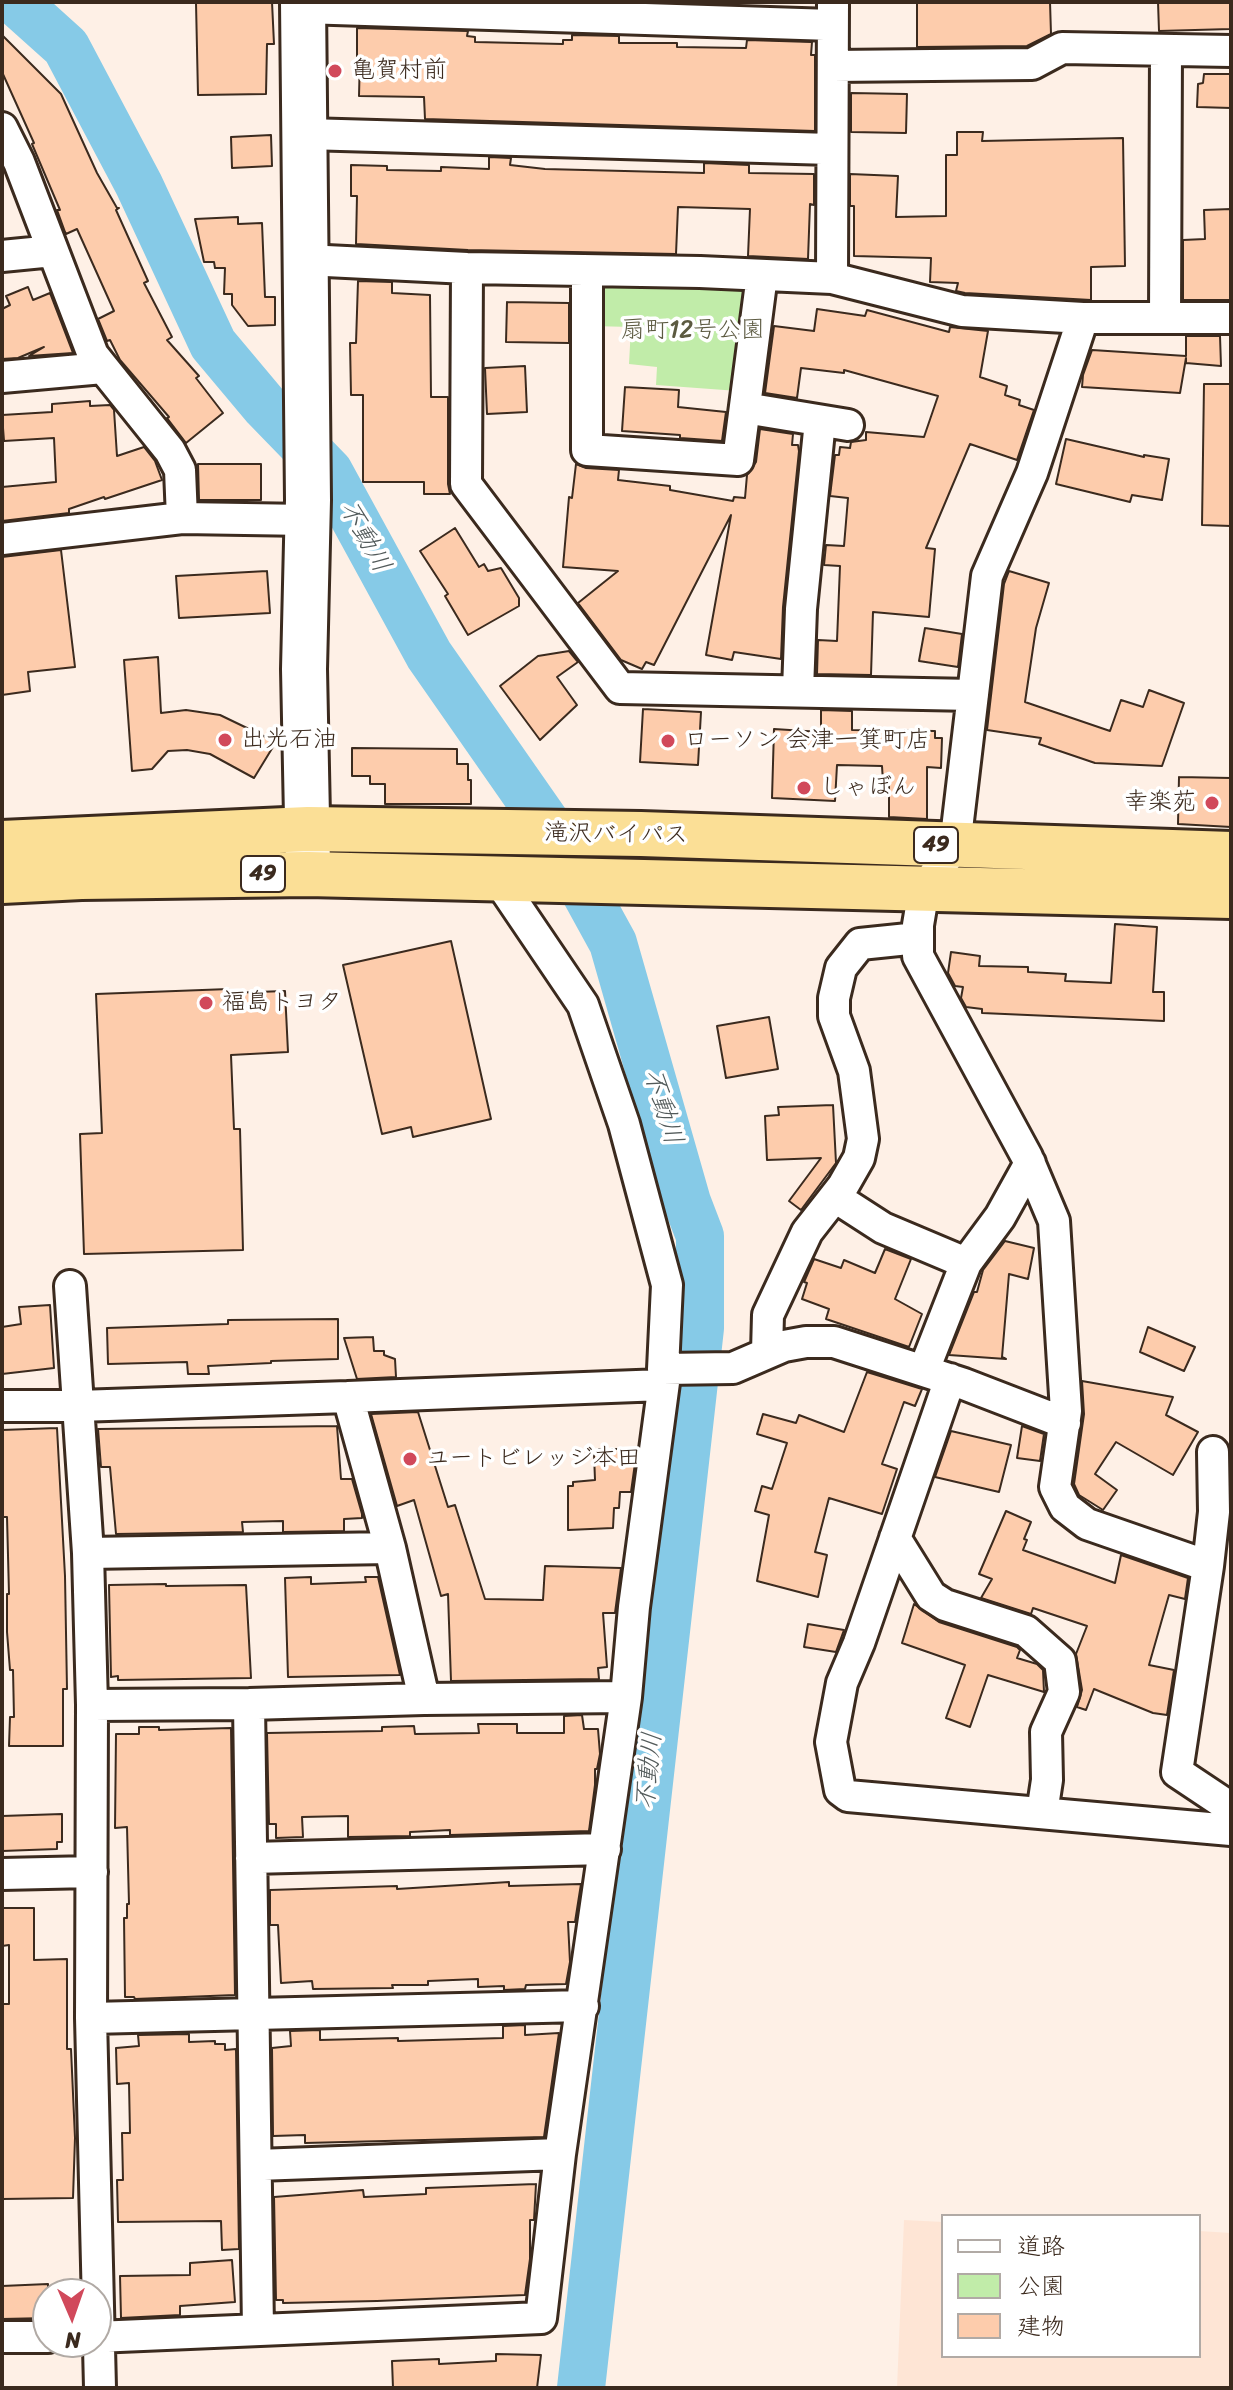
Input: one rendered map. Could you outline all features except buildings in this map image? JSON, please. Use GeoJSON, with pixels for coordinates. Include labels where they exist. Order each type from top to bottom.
{"type":"FeatureCollection","features":[{"type":"Feature","properties":{"kind":"highway","name":"滝沢バイパス"},"geometry":{"type":"LineString","coordinates":[[2,843],[308,829],[641,834],[1231,854]]}},
{"type":"Feature","properties":{"kind":"highway","name":"滝沢バイパス"},"geometry":{"type":"LineString","coordinates":[[2,881],[96,876],[308,874],[1231,896]]}},
{"type":"Feature","properties":{"kind":"street"},"geometry":{"type":"LineString","coordinates":[[308,874],[304,669],[308,510],[303,5],[832,14],[832,278]]}},
{"type":"Feature","properties":{"kind":"street"},"geometry":{"type":"LineString","coordinates":[[833,66],[1032,64],[1062,48],[1231,51]]}},
{"type":"Feature","properties":{"kind":"street"},"geometry":{"type":"LineString","coordinates":[[1165,318],[1166,50]]}},
{"type":"Feature","properties":{"kind":"street"},"geometry":{"type":"LineString","coordinates":[[2,128],[19,162],[93,355],[170,451],[180,470],[182,518]]}},
{"type":"Feature","properties":{"kind":"street"},"geometry":{"type":"LineString","coordinates":[[306,134],[831,149]]}},
{"type":"Feature","properties":{"kind":"street"},"geometry":{"type":"LineString","coordinates":[[2,256],[53,251]]}},
{"type":"Feature","properties":{"kind":"street"},"geometry":{"type":"LineString","coordinates":[[306,260],[467,268],[832,278],[962,311],[1083,318],[1231,318]]}},
{"type":"Feature","properties":{"kind":"street"},"geometry":{"type":"LineString","coordinates":[[467,268],[466,484],[620,688],[973,695]]}},
{"type":"Feature","properties":{"kind":"street"},"geometry":{"type":"LineString","coordinates":[[587,271],[587,450],[738,460],[762,275]]}},
{"type":"Feature","properties":{"kind":"street"},"geometry":{"type":"LineString","coordinates":[[1083,318],[1032,473],[987,576],[955,846],[924,889],[918,925],[918,956],[1030,1163],[1054,1221],[1065,1423],[1055,1487],[1065,1507],[1087,1524],[1208,1566]]}},
{"type":"Feature","properties":{"kind":"street"},"geometry":{"type":"LineString","coordinates":[[2,377],[103,368]]}},
{"type":"Feature","properties":{"kind":"street"},"geometry":{"type":"LineString","coordinates":[[745,408],[834,423],[801,609],[798,690]]}},
{"type":"Feature","properties":{"kind":"street"},"geometry":{"type":"LineString","coordinates":[[2,539],[182,518],[308,510]]}},
{"type":"Feature","properties":{"kind":"street"},"geometry":{"type":"LineString","coordinates":[[112,2336],[541,2318],[560,2154],[626,1697],[634,1607],[669,1375],[667,1285],[624,1124],[583,1005],[511,878]]}},
{"type":"Feature","properties":{"kind":"street"},"geometry":{"type":"LineString","coordinates":[[767,1352],[768,1315],[807,1232],[835,1197],[859,1158],[863,1139],[854,1071],[834,1016],[834,998],[841,968],[860,944],[918,938]]}},
{"type":"Feature","properties":{"kind":"street"},"geometry":{"type":"LineString","coordinates":[[1030,1163],[1000,1217],[966,1263],[895,1538],[842,1683],[831,1742],[840,1790],[848,1796],[1231,1830]]}},
{"type":"Feature","properties":{"kind":"street"},"geometry":{"type":"LineString","coordinates":[[835,1197],[883,1228],[966,1263]]}},
{"type":"Feature","properties":{"kind":"street"},"geometry":{"type":"LineString","coordinates":[[70,1286],[88,1553],[92,1705],[91,2018],[97,2278]]}},
{"type":"Feature","properties":{"kind":"street"},"geometry":{"type":"LineString","coordinates":[[2,1406],[348,1397],[669,1375],[733,1368],[767,1352],[806,1342],[834,1342],[937,1375],[1065,1423]]}},
{"type":"Feature","properties":{"kind":"street"},"geometry":{"type":"LineString","coordinates":[[348,1397],[390,1548],[424,1699]]}},
{"type":"Feature","properties":{"kind":"street"},"geometry":{"type":"LineString","coordinates":[[1213,1452],[1214,1512],[1208,1566],[1177,1772],[1231,1808]]}},
{"type":"Feature","properties":{"kind":"street"},"geometry":{"type":"LineString","coordinates":[[895,1538],[931,1596],[945,1605],[1026,1631],[1060,1661],[1064,1692],[1046,1732],[1047,1780],[1042,1813]]}},
{"type":"Feature","properties":{"kind":"street"},"geometry":{"type":"LineString","coordinates":[[88,1553],[390,1548]]}},
{"type":"Feature","properties":{"kind":"street"},"geometry":{"type":"LineString","coordinates":[[92,1705],[626,1697]]}},
{"type":"Feature","properties":{"kind":"street"},"geometry":{"type":"LineString","coordinates":[[249,1704],[258,2329]]}},
{"type":"Feature","properties":{"kind":"street"},"geometry":{"type":"LineString","coordinates":[[251,1858],[605,1849]]}},
{"type":"Feature","properties":{"kind":"street"},"geometry":{"type":"LineString","coordinates":[[2,1874],[92,1872]]}},
{"type":"Feature","properties":{"kind":"street"},"geometry":{"type":"LineString","coordinates":[[91,2018],[583,2006]]}},
{"type":"Feature","properties":{"kind":"street"},"geometry":{"type":"LineString","coordinates":[[257,2165],[560,2154]]}},
{"type":"Feature","properties":{"kind":"street"},"geometry":{"type":"LineString","coordinates":[[2,2337],[32,2337]]}},
{"type":"Feature","properties":{"kind":"street"},"geometry":{"type":"LineString","coordinates":[[99,2358],[100,2388]]}},
{"type":"Feature","properties":{"kind":"shaded area"},"geometry":{"type":"Polygon","coordinates":[[[904,2220],[941,2222],[941,2358],[1201,2358],[1201,2231],[1231,2233],[1231,2388],[897,2388],[904,2220]]]}},
{"type":"Feature","properties":{"kind":"green space","name":"扇町12号公園"},"geometry":{"type":"Polygon","coordinates":[[[592,276],[750,283],[738,391],[656,385],[657,367],[629,364],[631,327],[592,326],[592,276]]]}},
{"type":"Feature","properties":{"kind":"waterway","name":"不動川"},"geometry":{"type":"LineString","coordinates":[[16,2],[66,47],[139,185],[213,344],[265,406],[329,472],[429,655],[551,830],[613,943],[687,1202],[700,1236],[700,1328],[581,2388]]}},
{"type":"Feature","properties":{"kind":"place","name":"亀賀村前"},"geometry":{"type":"Point","coordinates":[335,71]}},
{"type":"Feature","properties":{"kind":"place","name":"出光石油"},"geometry":{"type":"Point","coordinates":[225,740]}},
{"type":"Feature","properties":{"kind":"place","name":"ローソン 会津一箕町店"},"geometry":{"type":"Point","coordinates":[668,741]}},
{"type":"Feature","properties":{"kind":"place","name":"しゃぼん"},"geometry":{"type":"Point","coordinates":[804,788]}},
{"type":"Feature","properties":{"kind":"place","name":"幸楽苑"},"geometry":{"type":"Point","coordinates":[1212,803]}},
{"type":"Feature","properties":{"kind":"place","name":"福島トヨタ"},"geometry":{"type":"Point","coordinates":[206,1003]}},
{"type":"Feature","properties":{"kind":"place","name":"ユートビレッジ本田"},"geometry":{"type":"Point","coordinates":[410,1459]}}]}
